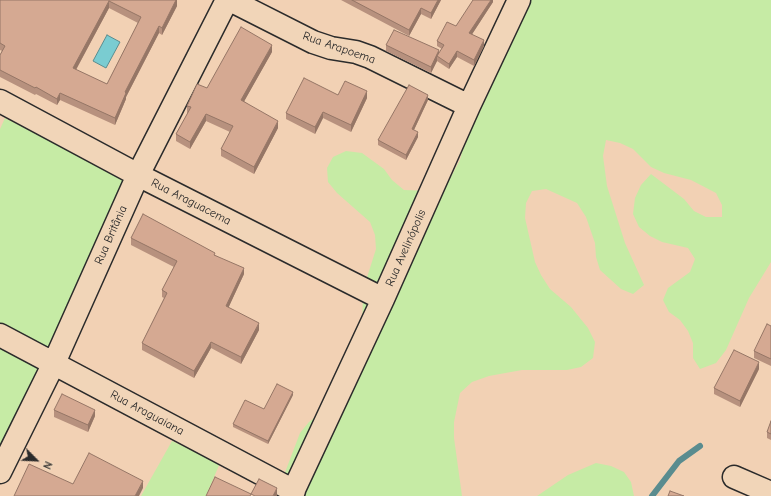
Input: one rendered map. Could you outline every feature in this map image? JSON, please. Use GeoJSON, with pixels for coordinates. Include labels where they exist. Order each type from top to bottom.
{"type":"FeatureCollection","features":[{"type":"Feature","properties":{"kind":"street","name":"Rua Arapoema"},"geometry":{"type":"LineString","coordinates":[[228,0],[313,42],[331,48],[356,52],[370,57],[469,106]]}},
{"type":"Feature","properties":{"kind":"street","name":"Rua Britânia"},"geometry":{"type":"LineString","coordinates":[[0,472],[54,363],[138,175],[228,0]]}},
{"type":"Feature","properties":{"kind":"street","name":"Rua Avelinópolis"},"geometry":{"type":"LineString","coordinates":[[293,493],[383,299],[469,106],[519,0]]}},
{"type":"Feature","properties":{"kind":"street","name":"Rua Araguacema"},"geometry":{"type":"LineString","coordinates":[[0,101],[138,175],[383,299]]}},
{"type":"Feature","properties":{"kind":"street","name":"Rua Araguaiana"},"geometry":{"type":"LineString","coordinates":[[0,335],[293,493]]}},
{"type":"Feature","properties":{"kind":"street"},"geometry":{"type":"LineString","coordinates":[[734,477],[771,493]]}},
{"type":"Feature","properties":{"kind":"green space"},"geometry":{"type":"Polygon","coordinates":[[[523,0],[771,0],[771,262],[749,298],[726,350],[716,363],[700,369],[693,358],[693,343],[688,331],[680,320],[669,312],[663,300],[668,288],[690,272],[695,259],[688,248],[662,242],[650,236],[639,227],[633,214],[635,198],[641,185],[651,174],[684,199],[694,211],[706,217],[722,217],[722,205],[716,193],[691,180],[664,173],[651,167],[633,149],[620,143],[606,140],[603,156],[607,186],[625,243],[644,285],[633,294],[621,289],[600,270],[596,257],[595,243],[586,217],[577,203],[546,189],[532,191],[526,203],[525,218],[535,262],[541,275],[550,289],[571,307],[588,328],[595,342],[593,358],[581,367],[567,370],[522,370],[489,376],[472,382],[460,393],[454,422],[454,438],[462,496],[282,496],[284,475],[300,433],[309,422],[331,405],[362,335],[363,290],[376,249],[375,235],[370,222],[337,193],[328,182],[327,168],[333,157],[346,151],[362,153],[384,169],[392,180],[404,190],[432,191],[447,184],[460,160],[463,148],[463,134],[474,110],[496,76],[508,50],[523,0]]]}},
{"type":"Feature","properties":{"kind":"green space"},"geometry":{"type":"Polygon","coordinates":[[[5,118],[127,180],[48,352],[0,327],[0,129],[5,118]]]}},
{"type":"Feature","properties":{"kind":"green space"},"geometry":{"type":"Polygon","coordinates":[[[0,343],[42,365],[0,450],[0,343]]]}},
{"type":"Feature","properties":{"kind":"green space"},"geometry":{"type":"Polygon","coordinates":[[[172,441],[220,463],[206,496],[141,496],[172,441]]]}},
{"type":"Feature","properties":{"kind":"green space"},"geometry":{"type":"Polygon","coordinates":[[[596,463],[611,466],[624,472],[631,482],[634,496],[537,496],[568,475],[596,463]]]}},
{"type":"Feature","properties":{"kind":"water"},"geometry":{"type":"Polygon","coordinates":[[[107,35],[120,42],[106,68],[93,61],[107,35]]]}},
{"type":"Feature","properties":{"kind":"building"},"geometry":{"type":"Polygon","coordinates":[[[0,0],[176,0],[162,28],[159,26],[125,92],[126,93],[115,118],[60,93],[57,99],[0,70],[0,55],[5,46],[0,43],[0,0]],[[109,1],[73,68],[107,84],[141,17],[109,1]]]}},
{"type":"Feature","properties":{"kind":"building"},"geometry":{"type":"Polygon","coordinates":[[[352,0],[438,0],[431,13],[421,8],[409,30],[352,0]]]}},
{"type":"Feature","properties":{"kind":"building"},"geometry":{"type":"Polygon","coordinates":[[[473,0],[491,0],[469,33],[484,40],[474,60],[457,51],[449,64],[437,56],[444,45],[437,41],[447,22],[456,26],[473,0]]]}},
{"type":"Feature","properties":{"kind":"building"},"geometry":{"type":"Polygon","coordinates":[[[241,27],[272,45],[241,100],[278,121],[254,167],[221,149],[233,126],[206,114],[190,142],[176,134],[191,107],[187,106],[197,84],[207,88],[241,27]]]}},
{"type":"Feature","properties":{"kind":"building"},"geometry":{"type":"Polygon","coordinates":[[[394,30],[439,50],[431,67],[386,45],[394,30]]]}},
{"type":"Feature","properties":{"kind":"building"},"geometry":{"type":"Polygon","coordinates":[[[304,78],[338,95],[345,81],[367,91],[351,125],[323,112],[315,127],[286,113],[304,78]]]}},
{"type":"Feature","properties":{"kind":"building"},"geometry":{"type":"Polygon","coordinates":[[[409,85],[428,95],[412,129],[418,132],[406,155],[378,140],[409,85]]]}},
{"type":"Feature","properties":{"kind":"building"},"geometry":{"type":"Polygon","coordinates":[[[143,214],[215,253],[214,255],[244,268],[226,306],[259,323],[241,357],[211,342],[194,371],[142,343],[167,293],[162,290],[177,261],[131,238],[143,214]]]}},
{"type":"Feature","properties":{"kind":"building"},"geometry":{"type":"Polygon","coordinates":[[[767,324],[771,326],[771,359],[754,351],[767,324]]]}},
{"type":"Feature","properties":{"kind":"building"},"geometry":{"type":"Polygon","coordinates":[[[734,350],[759,362],[740,401],[714,388],[734,350]]]}},
{"type":"Feature","properties":{"kind":"building"},"geometry":{"type":"Polygon","coordinates":[[[277,384],[293,392],[268,441],[233,424],[245,400],[264,409],[277,384]]]}},
{"type":"Feature","properties":{"kind":"building"},"geometry":{"type":"Polygon","coordinates":[[[62,394],[95,410],[88,425],[54,410],[62,394]]]}},
{"type":"Feature","properties":{"kind":"building"},"geometry":{"type":"Polygon","coordinates":[[[771,421],[771,434],[767,432],[771,421]]]}},
{"type":"Feature","properties":{"kind":"building"},"geometry":{"type":"Polygon","coordinates":[[[89,453],[143,481],[135,496],[14,496],[29,464],[73,484],[89,453]]]}},
{"type":"Feature","properties":{"kind":"building"},"geometry":{"type":"Polygon","coordinates":[[[215,477],[251,494],[250,496],[206,496],[215,477]]]}},
{"type":"Feature","properties":{"kind":"building"},"geometry":{"type":"Polygon","coordinates":[[[259,479],[277,488],[273,496],[255,496],[251,494],[259,479]]]}},
{"type":"Feature","properties":{"kind":"building"},"geometry":{"type":"Polygon","coordinates":[[[670,491],[684,496],[668,496],[670,491]]]}},
{"type":"Feature","properties":{"kind":"waterway"},"geometry":{"type":"LineString","coordinates":[[652,496],[679,461],[700,446]]}}]}
